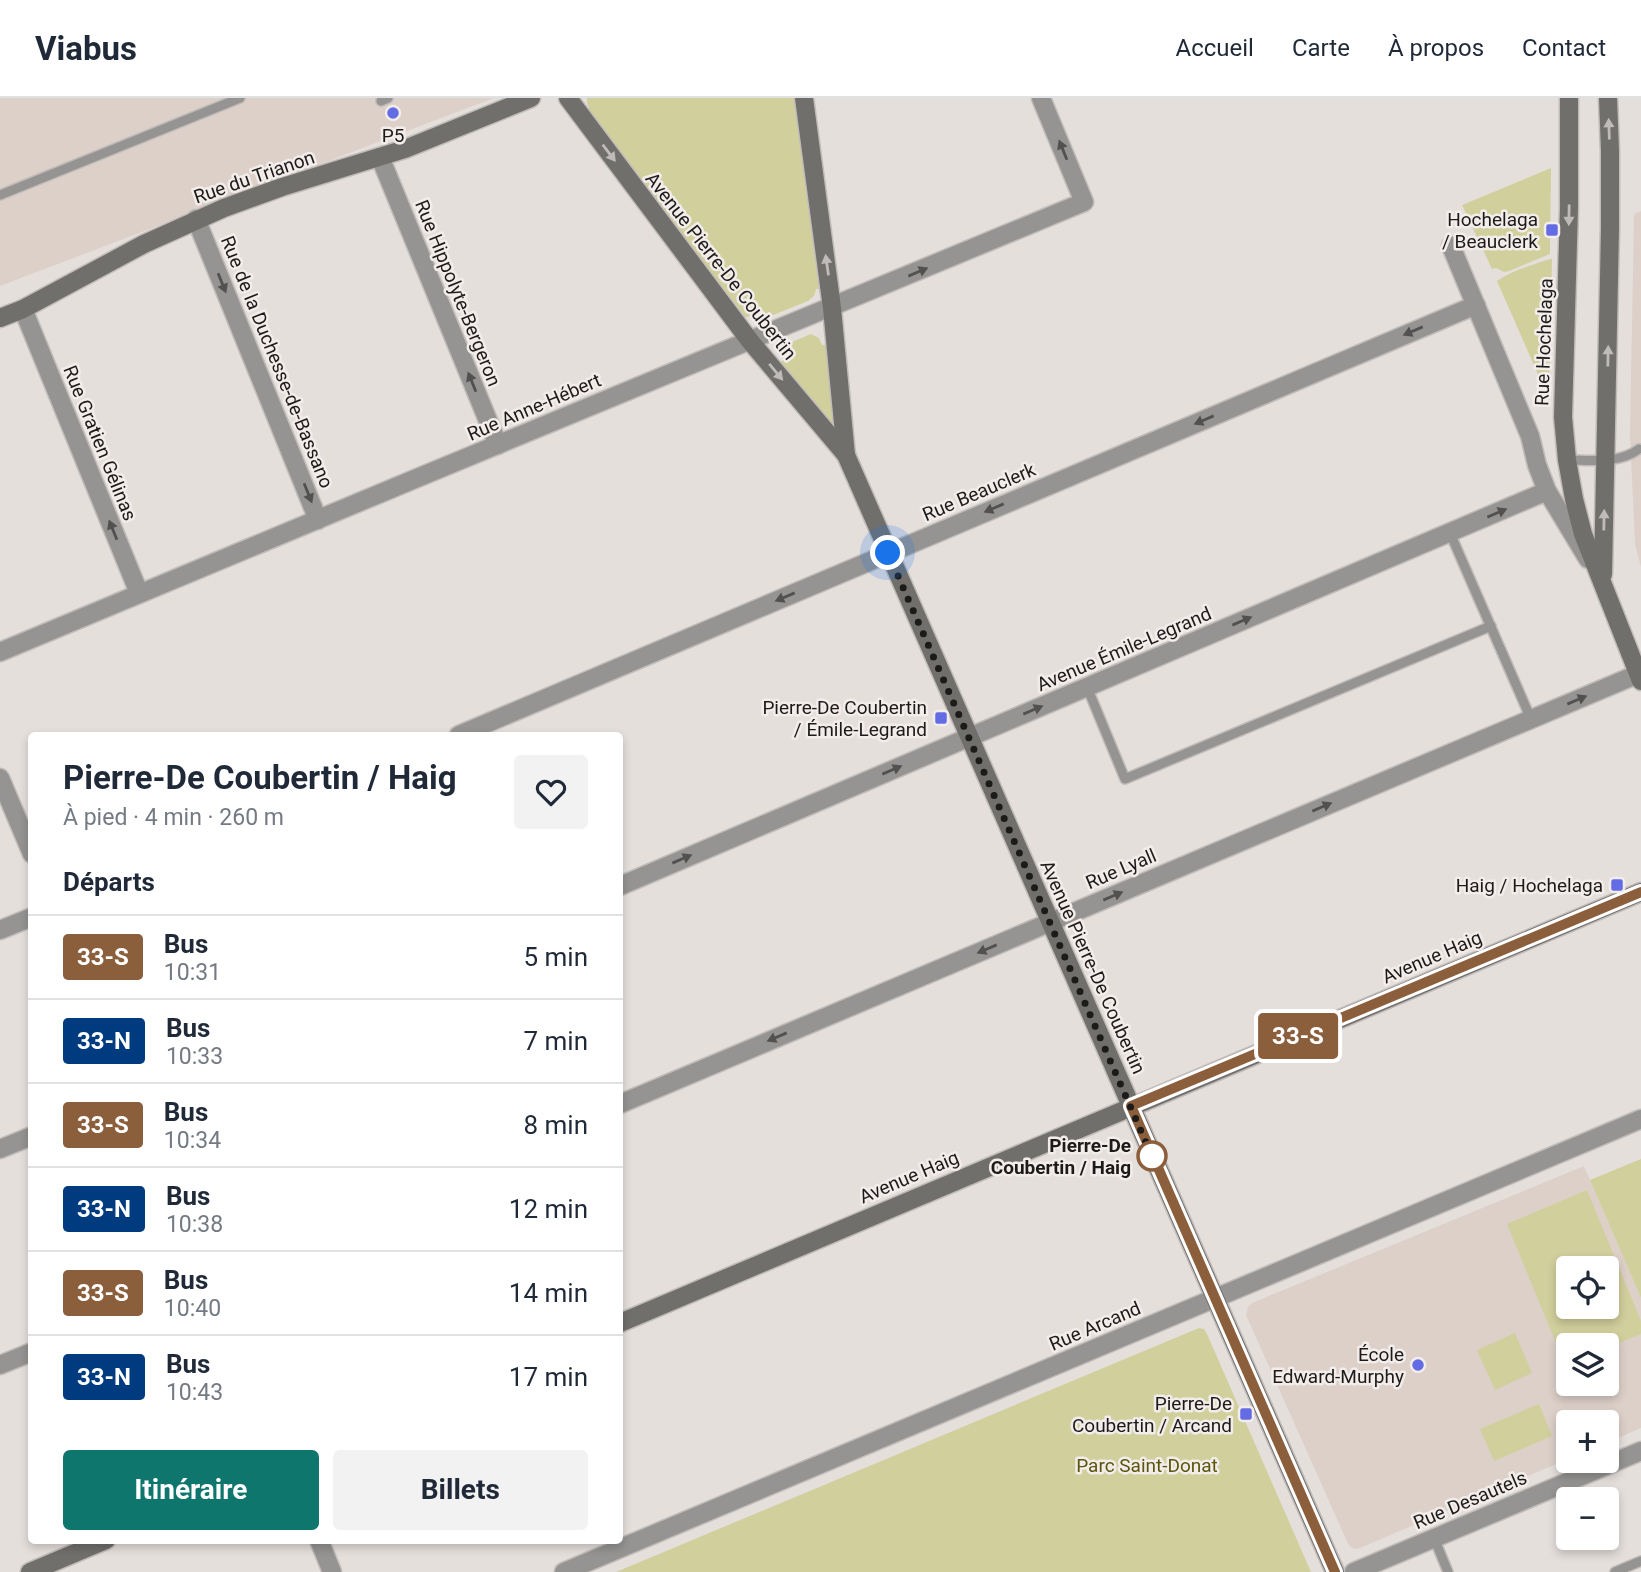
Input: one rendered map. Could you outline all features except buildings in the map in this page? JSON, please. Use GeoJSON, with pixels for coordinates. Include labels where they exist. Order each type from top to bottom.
{"type":"FeatureCollection","features":[{"type":"Feature","properties":{"kind":"street","name":"Rue du Trianon"},"geometry":{"type":"LineString","coordinates":[[0,318],[23,309],[144,243],[196,219],[282,187],[405,149],[531,98]]}},
{"type":"Feature","properties":{"kind":"street","name":"Avenue Pierre-De Coubertin"},"geometry":{"type":"LineString","coordinates":[[568,98],[750,341],[846,455],[1335,1572]]}},
{"type":"Feature","properties":{"kind":"street","name":"Avenue Pierre-De Coubertin"},"geometry":{"type":"LineString","coordinates":[[804,98],[832,308],[846,455]]}},
{"type":"Feature","properties":{"kind":"street","name":"Rue Anne-Hébert"},"geometry":{"type":"LineString","coordinates":[[0,652],[1084,202],[1041,98]]}},
{"type":"Feature","properties":{"kind":"street","name":"Rue Hochelaga"},"geometry":{"type":"LineString","coordinates":[[1569,98],[1563,417],[1567,460],[1583,534],[1639,677]]}},
{"type":"Feature","properties":{"kind":"street","name":"Rue Hochelaga"},"geometry":{"type":"LineString","coordinates":[[1602,582],[1610,151],[1608,98]]}},
{"type":"Feature","properties":{"kind":"street","name":"Rue Hippolyte-Bergeron"},"geometry":{"type":"LineString","coordinates":[[380,158],[498,445]]}},
{"type":"Feature","properties":{"kind":"street","name":"Rue de la Duchesse-de-Bassano"},"geometry":{"type":"LineString","coordinates":[[196,219],[318,520]]}},
{"type":"Feature","properties":{"kind":"street"},"geometry":{"type":"LineString","coordinates":[[1451,246],[1530,436],[1537,466],[1547,491],[1602,582]]}},
{"type":"Feature","properties":{"kind":"street","name":"Rue Beauclerk"},"geometry":{"type":"LineString","coordinates":[[466,732],[1476,305]]}},
{"type":"Feature","properties":{"kind":"street","name":"Rue Gratien Gélinas"},"geometry":{"type":"LineString","coordinates":[[23,309],[139,593]]}},
{"type":"Feature","properties":{"kind":"street","name":"Avenue Émile-Legrand"},"geometry":{"type":"LineString","coordinates":[[623,885],[1547,491]]}},
{"type":"Feature","properties":{"kind":"street","name":"Rue Lyall"},"geometry":{"type":"LineString","coordinates":[[623,1103],[1531,719],[1639,677]]}},
{"type":"Feature","properties":{"kind":"street"},"geometry":{"type":"LineString","coordinates":[[0,778],[28,844]]}},
{"type":"Feature","properties":{"kind":"street","name":"Avenue Haig"},"geometry":{"type":"LineString","coordinates":[[623,1322],[1641,892]]}},
{"type":"Feature","properties":{"kind":"street"},"geometry":{"type":"LineString","coordinates":[[0,930],[28,919]]}},
{"type":"Feature","properties":{"kind":"street","name":"Rue Arcand"},"geometry":{"type":"LineString","coordinates":[[565,1572],[1641,1119]]}},
{"type":"Feature","properties":{"kind":"street"},"geometry":{"type":"LineString","coordinates":[[0,1149],[28,1138]]}},
{"type":"Feature","properties":{"kind":"street"},"geometry":{"type":"LineString","coordinates":[[0,1365],[28,1354]]}},
{"type":"Feature","properties":{"kind":"street","name":"Rue Desautels"},"geometry":{"type":"LineString","coordinates":[[1354,1572],[1641,1451]]}},
{"type":"Feature","properties":{"kind":"street"},"geometry":{"type":"LineString","coordinates":[[30,1572],[96,1544]]}},
{"type":"Feature","properties":{"kind":"street"},"geometry":{"type":"LineString","coordinates":[[321,1544],[332,1572]]}},
{"type":"Feature","properties":{"kind":"lane"},"geometry":{"type":"LineString","coordinates":[[0,195],[240,98]]}},
{"type":"Feature","properties":{"kind":"lane"},"geometry":{"type":"LineString","coordinates":[[1567,460],[1621,458],[1630,456],[1639,449]]}},
{"type":"Feature","properties":{"kind":"lane"},"geometry":{"type":"LineString","coordinates":[[1450,533],[1531,719]]}},
{"type":"Feature","properties":{"kind":"lane"},"geometry":{"type":"LineString","coordinates":[[1087,687],[1125,779],[1491,626]]}},
{"type":"Feature","properties":{"kind":"lane"},"geometry":{"type":"LineString","coordinates":[[1434,1538],[1448,1572]]}},
{"type":"Feature","properties":{"kind":"lane"},"geometry":{"type":"LineString","coordinates":[[1615,1572],[1641,1561]]}},
{"type":"Feature","properties":{"kind":"shaded area"},"geometry":{"type":"Polygon","coordinates":[[[0,98],[494,98],[0,286],[0,98]]]}},
{"type":"Feature","properties":{"kind":"shaded area"},"geometry":{"type":"Polygon","coordinates":[[[1641,211],[1641,567],[1635,544],[1630,436],[1634,214],[1641,211]]]}},
{"type":"Feature","properties":{"kind":"shaded area","name":"École Edward-Murphy"},"geometry":{"type":"Polygon","coordinates":[[[1584,1166],[1641,1298],[1641,1428],[1619,1438],[1619,1410],[1556,1410],[1556,1464],[1354,1549],[1349,1546],[1246,1315],[1252,1303],[1584,1166]]]}},
{"type":"Feature","properties":{"kind":"green space"},"geometry":{"type":"Polygon","coordinates":[[[587,98],[794,98],[819,289],[816,289],[814,296],[761,320],[754,320],[749,316],[746,318],[586,110],[589,108],[587,98]]]}},
{"type":"Feature","properties":{"kind":"green space"},"geometry":{"type":"Polygon","coordinates":[[[1551,168],[1550,254],[1509,271],[1492,269],[1462,205],[1551,168]]]}},
{"type":"Feature","properties":{"kind":"green space"},"geometry":{"type":"Polygon","coordinates":[[[1550,259],[1547,395],[1497,281],[1515,271],[1550,259]]]}},
{"type":"Feature","properties":{"kind":"green space"},"geometry":{"type":"Polygon","coordinates":[[[811,334],[819,338],[822,345],[826,345],[837,430],[833,431],[780,363],[785,345],[811,334]]]}},
{"type":"Feature","properties":{"kind":"green space"},"geometry":{"type":"Polygon","coordinates":[[[1641,1159],[1641,1298],[1590,1180],[1641,1159]]]}},
{"type":"Feature","properties":{"kind":"green space"},"geometry":{"type":"Polygon","coordinates":[[[1587,1190],[1614,1256],[1556,1256],[1556,1319],[1619,1319],[1619,1268],[1641,1321],[1641,1334],[1619,1343],[1619,1333],[1556,1333],[1556,1343],[1507,1224],[1587,1190]]]}},
{"type":"Feature","properties":{"kind":"green space","name":"Parc Saint-Donat"},"geometry":{"type":"Polygon","coordinates":[[[1199,1328],[1204,1329],[1207,1334],[1311,1572],[616,1572],[1199,1328]]]}},
{"type":"Feature","properties":{"kind":"green space"},"geometry":{"type":"Polygon","coordinates":[[[1515,1333],[1532,1373],[1495,1390],[1477,1350],[1515,1333]]]}},
{"type":"Feature","properties":{"kind":"green space"},"geometry":{"type":"Polygon","coordinates":[[[1539,1404],[1552,1436],[1494,1461],[1480,1429],[1539,1404]]]}},
{"type":"Feature","properties":{"kind":"bus line","name":"33-S"},"geometry":{"type":"LineString","coordinates":[[1335,1572],[1131,1106],[1641,892]]}},
{"type":"Feature","properties":{"kind":"place","name":"P5"},"geometry":{"type":"Point","coordinates":[393,113]}},
{"type":"Feature","properties":{"kind":"place","name":"Hochelaga / Beauclerk"},"geometry":{"type":"Point","coordinates":[1552,230]}},
{"type":"Feature","properties":{"kind":"place","name":"Pierre-De Coubertin / Émile-Legrand"},"geometry":{"type":"Point","coordinates":[941,718]}},
{"type":"Feature","properties":{"kind":"place","name":"Haig / Hochelaga"},"geometry":{"type":"Point","coordinates":[1617,885]}},
{"type":"Feature","properties":{"kind":"place","name":"Pierre-De Coubertin / Haig"},"geometry":{"type":"Point","coordinates":[1152,1156]}},
{"type":"Feature","properties":{"kind":"place","name":"École Edward-Murphy"},"geometry":{"type":"Point","coordinates":[1418,1365]}},
{"type":"Feature","properties":{"kind":"place","name":"Pierre-De Coubertin / Arcand"},"geometry":{"type":"Point","coordinates":[1246,1414]}},
{"type":"Feature","properties":{"kind":"route"},"geometry":{"type":"LineString","coordinates":[[888,553],[1155,1163],[1152,1156]]}}]}
